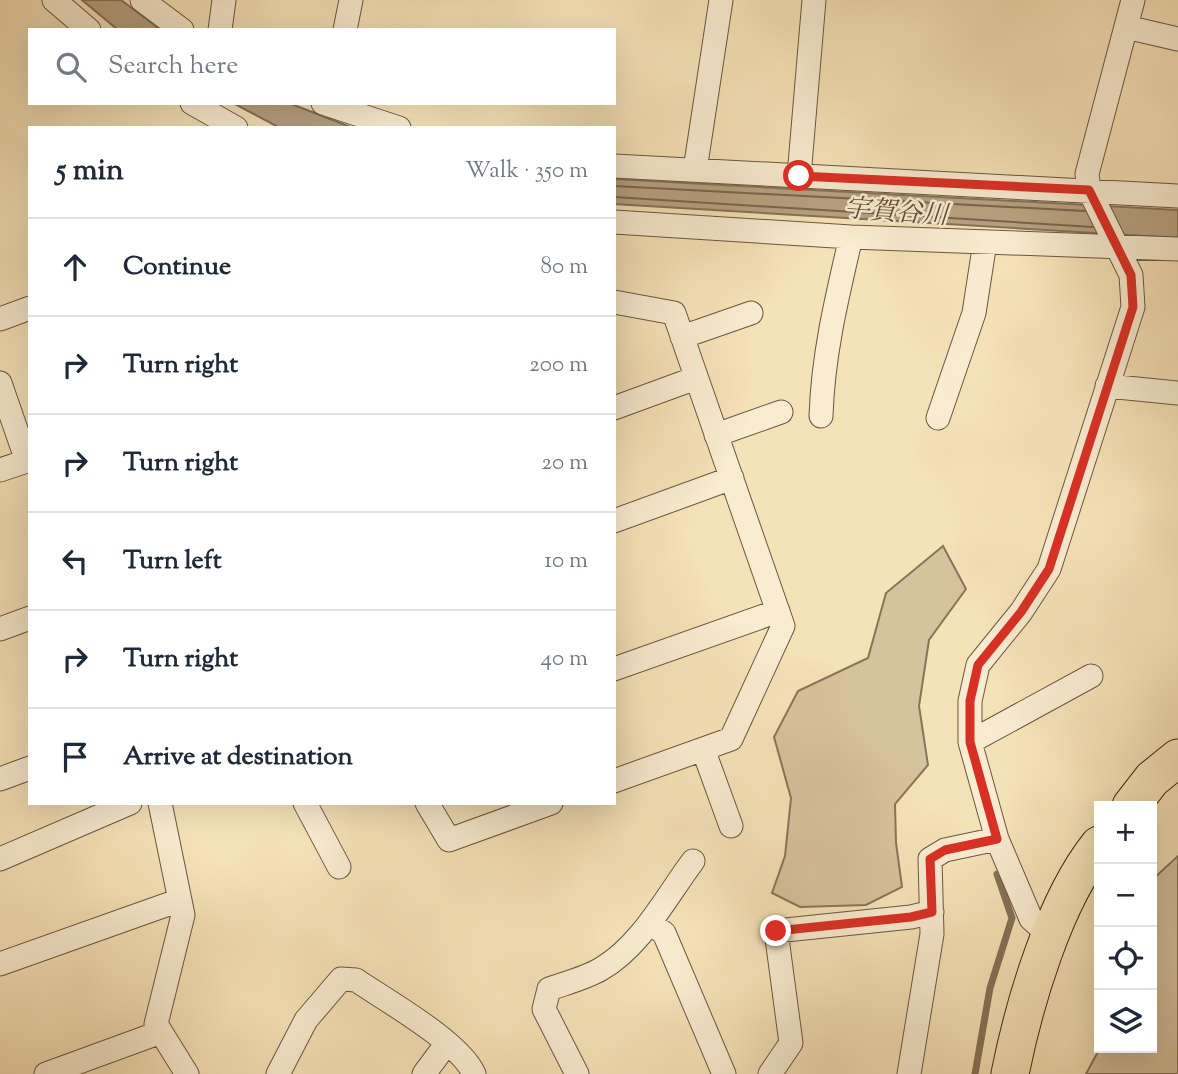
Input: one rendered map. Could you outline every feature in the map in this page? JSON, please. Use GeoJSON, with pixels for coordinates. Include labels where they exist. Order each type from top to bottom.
{"type":"FeatureCollection","features":[{"type":"Feature","properties":{"kind":"main road"},"geometry":{"type":"LineString","coordinates":[[1135,801],[1152,779],[1178,758]]}},
{"type":"Feature","properties":{"kind":"main road"},"geometry":{"type":"LineString","coordinates":[[1010,1074],[1049,935],[1094,852]]}},
{"type":"Feature","properties":{"kind":"street"},"geometry":{"type":"LineString","coordinates":[[54,0],[87,28]]}},
{"type":"Feature","properties":{"kind":"street"},"geometry":{"type":"LineString","coordinates":[[142,0],[154,24],[173,28]]}},
{"type":"Feature","properties":{"kind":"street"},"geometry":{"type":"LineString","coordinates":[[220,28],[224,0]]}},
{"type":"Feature","properties":{"kind":"street"},"geometry":{"type":"LineString","coordinates":[[345,28],[351,0]]}},
{"type":"Feature","properties":{"kind":"street"},"geometry":{"type":"LineString","coordinates":[[695,170],[721,0]]}},
{"type":"Feature","properties":{"kind":"street"},"geometry":{"type":"LineString","coordinates":[[799,176],[814,0]]}},
{"type":"Feature","properties":{"kind":"street"},"geometry":{"type":"LineString","coordinates":[[1049,935],[1031,919],[997,839],[970,742],[970,701],[978,665],[1021,612],[1049,569],[1133,307],[1131,275],[1093,196],[1087,174],[1133,0]]}},
{"type":"Feature","properties":{"kind":"street"},"geometry":{"type":"LineString","coordinates":[[1126,27],[1178,39]]}},
{"type":"Feature","properties":{"kind":"street"},"geometry":{"type":"LineString","coordinates":[[196,105],[232,126]]}},
{"type":"Feature","properties":{"kind":"street"},"geometry":{"type":"LineString","coordinates":[[330,105],[393,126]]}},
{"type":"Feature","properties":{"kind":"street"},"geometry":{"type":"LineString","coordinates":[[616,166],[1093,196],[1178,197]]}},
{"type":"Feature","properties":{"kind":"street"},"geometry":{"type":"LineString","coordinates":[[616,222],[851,237],[1115,244],[1178,250]]}},
{"type":"Feature","properties":{"kind":"street"},"geometry":{"type":"LineString","coordinates":[[821,416],[823,372],[831,324],[851,237]]}},
{"type":"Feature","properties":{"kind":"street"},"geometry":{"type":"LineString","coordinates":[[937,418],[974,313],[985,242]]}},
{"type":"Feature","properties":{"kind":"street"},"geometry":{"type":"LineString","coordinates":[[616,302],[674,313],[783,626],[731,738],[616,780]]}},
{"type":"Feature","properties":{"kind":"street"},"geometry":{"type":"LineString","coordinates":[[0,319],[28,309]]}},
{"type":"Feature","properties":{"kind":"street"},"geometry":{"type":"LineString","coordinates":[[682,337],[751,313]]}},
{"type":"Feature","properties":{"kind":"street"},"geometry":{"type":"LineString","coordinates":[[616,407],[696,378]]}},
{"type":"Feature","properties":{"kind":"street"},"geometry":{"type":"LineString","coordinates":[[0,383],[28,460],[0,470]]}},
{"type":"Feature","properties":{"kind":"street"},"geometry":{"type":"LineString","coordinates":[[1107,386],[1178,393]]}},
{"type":"Feature","properties":{"kind":"street"},"geometry":{"type":"LineString","coordinates":[[716,435],[781,412]]}},
{"type":"Feature","properties":{"kind":"street"},"geometry":{"type":"LineString","coordinates":[[616,520],[732,478]]}},
{"type":"Feature","properties":{"kind":"street"},"geometry":{"type":"LineString","coordinates":[[616,668],[778,611]]}},
{"type":"Feature","properties":{"kind":"street"},"geometry":{"type":"LineString","coordinates":[[0,629],[28,619]]}},
{"type":"Feature","properties":{"kind":"street"},"geometry":{"type":"LineString","coordinates":[[970,742],[1090,676]]}},
{"type":"Feature","properties":{"kind":"street"},"geometry":{"type":"LineString","coordinates":[[703,749],[731,826]]}},
{"type":"Feature","properties":{"kind":"street"},"geometry":{"type":"LineString","coordinates":[[0,779],[28,769]]}},
{"type":"Feature","properties":{"kind":"street"},"geometry":{"type":"LineString","coordinates":[[0,859],[125,805]]}},
{"type":"Feature","properties":{"kind":"street"},"geometry":{"type":"LineString","coordinates":[[160,805],[183,915],[156,1024],[187,1074]]}},
{"type":"Feature","properties":{"kind":"street"},"geometry":{"type":"LineString","coordinates":[[306,805],[339,867]]}},
{"type":"Feature","properties":{"kind":"street"},"geometry":{"type":"LineString","coordinates":[[428,805],[449,840],[545,805]]}},
{"type":"Feature","properties":{"kind":"street"},"geometry":{"type":"LineString","coordinates":[[909,1074],[932,934],[930,859],[945,850],[997,839]]}},
{"type":"Feature","properties":{"kind":"street"},"geometry":{"type":"LineString","coordinates":[[577,1074],[544,1009],[549,989],[602,969],[652,923],[665,898],[693,861]]}},
{"type":"Feature","properties":{"kind":"street"},"geometry":{"type":"LineString","coordinates":[[0,964],[180,900]]}},
{"type":"Feature","properties":{"kind":"street"},"geometry":{"type":"LineString","coordinates":[[771,1074],[791,1043],[776,931],[911,917],[932,912]]}},
{"type":"Feature","properties":{"kind":"street"},"geometry":{"type":"LineString","coordinates":[[652,923],[664,933],[724,1074]]}},
{"type":"Feature","properties":{"kind":"street"},"geometry":{"type":"LineString","coordinates":[[278,1074],[306,1020],[341,979],[356,979],[447,1043],[470,1064],[474,1074]]}},
{"type":"Feature","properties":{"kind":"street"},"geometry":{"type":"LineString","coordinates":[[46,1074],[161,1032]]}},
{"type":"Feature","properties":{"kind":"street"},"geometry":{"type":"LineString","coordinates":[[424,1074],[447,1043]]}},
{"type":"Feature","properties":{"kind":"shaded area"},"geometry":{"type":"Polygon","coordinates":[[[943,546],[966,589],[929,640],[919,706],[928,765],[895,804],[896,843],[902,887],[866,905],[800,907],[772,893],[785,856],[791,798],[774,737],[798,691],[868,658],[886,593],[943,546]]]}},
{"type":"Feature","properties":{"kind":"shaded area"},"geometry":{"type":"Polygon","coordinates":[[[1178,856],[1178,1074],[1086,1074],[1097,1053],[1157,1053],[1157,875],[1178,856]]]}},
{"type":"Feature","properties":{"kind":"water"},"geometry":{"type":"Polygon","coordinates":[[[82,0],[121,0],[158,28],[116,28],[82,0]]]}},
{"type":"Feature","properties":{"kind":"water"},"geometry":{"type":"Polygon","coordinates":[[[237,105],[294,105],[348,126],[276,126],[237,105]]]}},
{"type":"Feature","properties":{"kind":"water","name":"宇賀谷川"},"geometry":{"type":"Polygon","coordinates":[[[616,179],[1178,210],[1178,238],[616,204],[616,179]]]}},
{"type":"Feature","properties":{"kind":"waterway"},"geometry":{"type":"LineString","coordinates":[[975,1074],[990,988],[1012,918],[997,874]]}},
{"type":"Feature","properties":{"kind":"route"},"geometry":{"type":"LineString","coordinates":[[776,931],[911,917],[932,912],[930,859],[945,850],[997,839],[970,742],[970,701],[978,665],[1021,612],[1049,569],[1133,307],[1131,275],[1089,190],[799,176]]}}]}
